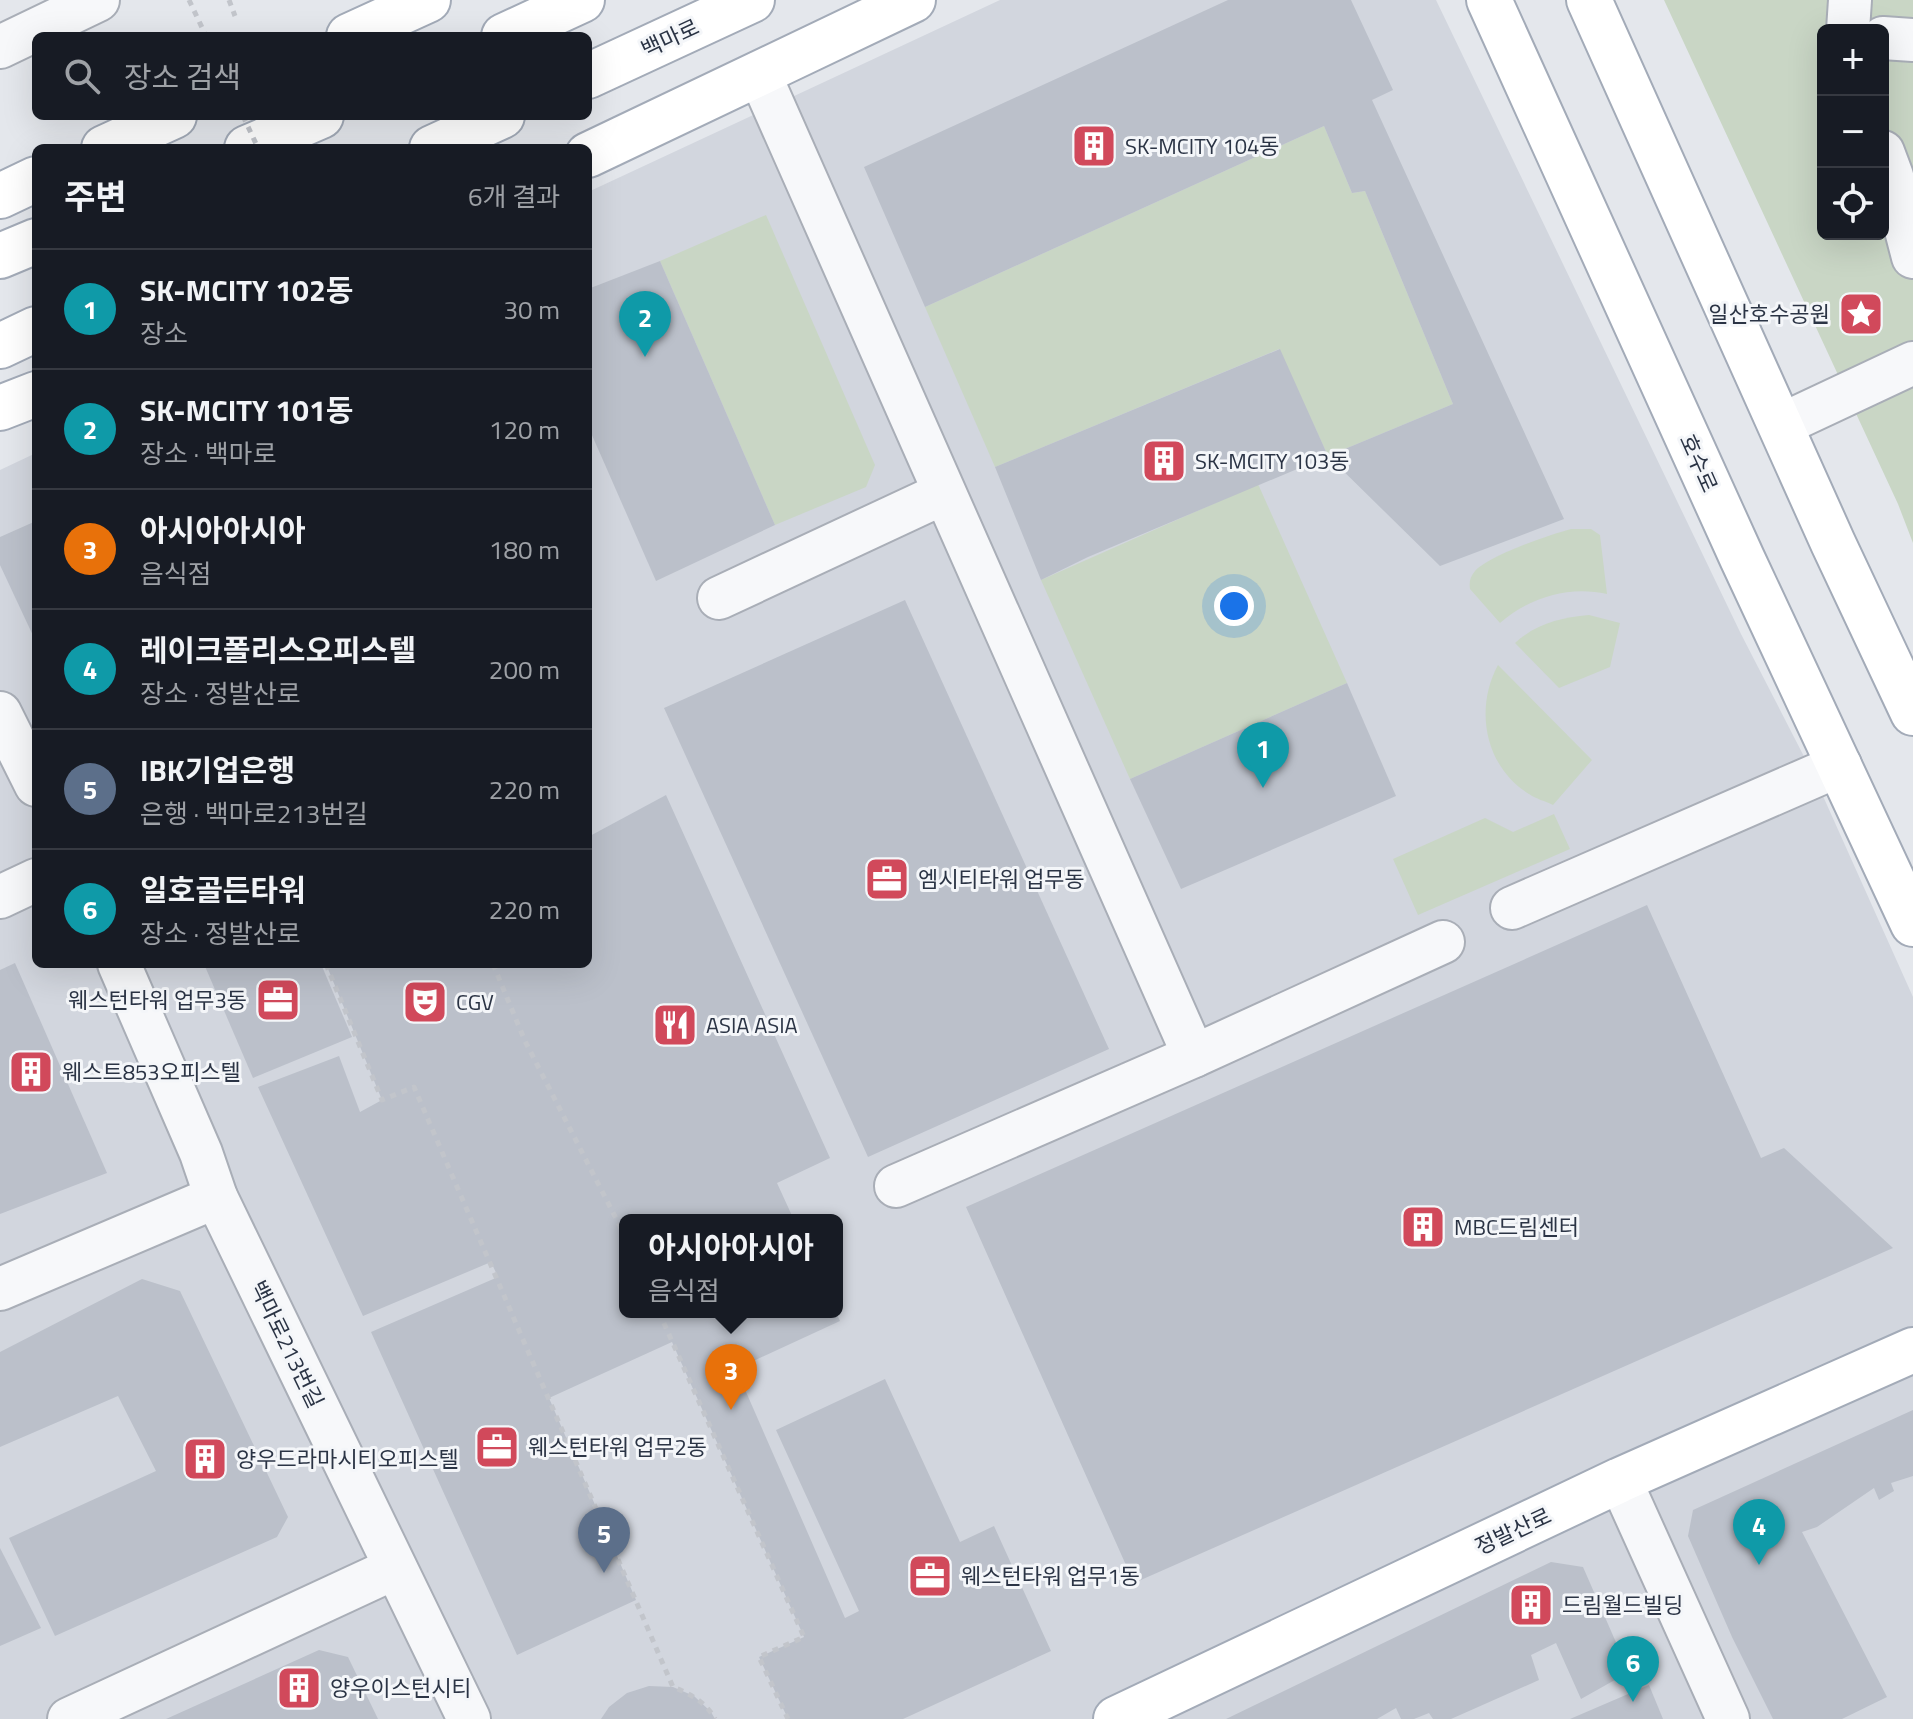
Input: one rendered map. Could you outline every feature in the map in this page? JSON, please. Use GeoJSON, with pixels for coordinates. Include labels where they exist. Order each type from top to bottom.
{"type":"FeatureCollection","features":[{"type":"Feature","properties":{"kind":"main road"},"geometry":{"type":"LineString","coordinates":[[358,32],[428,0]]}},
{"type":"Feature","properties":{"kind":"main road"},"geometry":{"type":"LineString","coordinates":[[513,32],[582,0]]}},
{"type":"Feature","properties":{"kind":"main road","name":"백마로"},"geometry":{"type":"LineString","coordinates":[[592,74],[752,0]]}},
{"type":"Feature","properties":{"kind":"main road"},"geometry":{"type":"LineString","coordinates":[[592,153],[913,0]]}},
{"type":"Feature","properties":{"kind":"main road","name":"호수로"},"geometry":{"type":"LineString","coordinates":[[1489,0],[1742,558],[1913,924]]}},
{"type":"Feature","properties":{"kind":"main road"},"geometry":{"type":"LineString","coordinates":[[1589,0],[1913,713]]}},
{"type":"Feature","properties":{"kind":"main road"},"geometry":{"type":"LineString","coordinates":[[113,144],[165,120]]}},
{"type":"Feature","properties":{"kind":"main road"},"geometry":{"type":"LineString","coordinates":[[256,144],[312,120]]}},
{"type":"Feature","properties":{"kind":"main road"},"geometry":{"type":"LineString","coordinates":[[441,144],[493,120]]}},
{"type":"Feature","properties":{"kind":"main road"},"geometry":{"type":"LineString","coordinates":[[0,196],[32,181]]}},
{"type":"Feature","properties":{"kind":"main road"},"geometry":{"type":"LineString","coordinates":[[0,256],[32,243]]}},
{"type":"Feature","properties":{"kind":"main road"},"geometry":{"type":"LineString","coordinates":[[0,346],[32,331]]}},
{"type":"Feature","properties":{"kind":"main road"},"geometry":{"type":"LineString","coordinates":[[0,408],[32,396]]}},
{"type":"Feature","properties":{"kind":"main road","name":"정발산로"},"geometry":{"type":"LineString","coordinates":[[1116,1719],[1620,1480],[1913,1350]]}},
{"type":"Feature","properties":{"kind":"street"},"geometry":{"type":"LineString","coordinates":[[0,47],[98,0]]}},
{"type":"Feature","properties":{"kind":"street"},"geometry":{"type":"LineString","coordinates":[[1848,24],[1850,0]]}},
{"type":"Feature","properties":{"kind":"street"},"geometry":{"type":"LineString","coordinates":[[1889,38],[1913,40]]}},
{"type":"Feature","properties":{"kind":"street"},"geometry":{"type":"LineString","coordinates":[[759,73],[1194,1056]]}},
{"type":"Feature","properties":{"kind":"street"},"geometry":{"type":"LineString","coordinates":[[1889,168],[1913,257]]}},
{"type":"Feature","properties":{"kind":"street"},"geometry":{"type":"LineString","coordinates":[[1781,425],[1913,363]]}},
{"type":"Feature","properties":{"kind":"street"},"geometry":{"type":"LineString","coordinates":[[719,598],[944,493]]}},
{"type":"Feature","properties":{"kind":"street"},"geometry":{"type":"LineString","coordinates":[[0,713],[32,777]]}},
{"type":"Feature","properties":{"kind":"street"},"geometry":{"type":"LineString","coordinates":[[1512,908],[1840,765]]}},
{"type":"Feature","properties":{"kind":"street"},"geometry":{"type":"LineString","coordinates":[[0,897],[32,882]]}},
{"type":"Feature","properties":{"kind":"street"},"geometry":{"type":"LineString","coordinates":[[896,1186],[1194,1056],[1443,942]]}},
{"type":"Feature","properties":{"kind":"street","name":"백마로213번길"},"geometry":{"type":"LineString","coordinates":[[121,968],[201,1153],[216,1197],[469,1719]]}},
{"type":"Feature","properties":{"kind":"street"},"geometry":{"type":"LineString","coordinates":[[0,1289],[216,1197]]}},
{"type":"Feature","properties":{"kind":"street"},"geometry":{"type":"LineString","coordinates":[[1620,1480],[1728,1719]]}},
{"type":"Feature","properties":{"kind":"street"},"geometry":{"type":"LineString","coordinates":[[69,1719],[395,1568]]}},
{"type":"Feature","properties":{"kind":"path"},"geometry":{"type":"LineString","coordinates":[[189,0],[204,32]]}},
{"type":"Feature","properties":{"kind":"path"},"geometry":{"type":"LineString","coordinates":[[229,0],[235,16]]}},
{"type":"Feature","properties":{"kind":"path"},"geometry":{"type":"LineString","coordinates":[[245,120],[256,144]]}},
{"type":"Feature","properties":{"kind":"path"},"geometry":{"type":"LineString","coordinates":[[328,968],[382,1100],[414,1087],[673,1687],[694,1696],[715,1719]]}},
{"type":"Feature","properties":{"kind":"path"},"geometry":{"type":"LineString","coordinates":[[495,968],[525,1041],[619,1224]]}},
{"type":"Feature","properties":{"kind":"path"},"geometry":{"type":"LineString","coordinates":[[662,1318],[804,1637],[759,1657],[788,1719]]}},
{"type":"Feature","properties":{"kind":"shaded area"},"geometry":{"type":"Polygon","coordinates":[[[1000,0],[1436,0],[1741,634],[1814,776],[1913,997],[1913,1719],[0,1719],[0,470],[32,455],[32,968],[592,968],[592,190],[1000,0]]]}},
{"type":"Feature","properties":{"kind":"green space","name":"일산호수공원"},"geometry":{"type":"Polygon","coordinates":[[[1664,0],[1913,0],[1913,543],[1898,504],[1664,0]]]}},
{"type":"Feature","properties":{"kind":"green space"},"geometry":{"type":"Polygon","coordinates":[[[1324,126],[1352,193],[1365,191],[1453,404],[1328,456],[1279,349],[995,467],[925,307],[1324,126]]]}},
{"type":"Feature","properties":{"kind":"green space"},"geometry":{"type":"Polygon","coordinates":[[[766,215],[875,465],[866,487],[775,525],[660,261],[766,215]]]}},
{"type":"Feature","properties":{"kind":"green space"},"geometry":{"type":"Polygon","coordinates":[[[1258,484],[1347,683],[1130,779],[1041,580],[1258,484]]]}},
{"type":"Feature","properties":{"kind":"green space"},"geometry":{"type":"Polygon","coordinates":[[[1571,529],[1591,529],[1600,535],[1607,594],[1578,591],[1550,596],[1523,607],[1500,623],[1470,589],[1473,573],[1506,552],[1571,529]]]}},
{"type":"Feature","properties":{"kind":"green space"},"geometry":{"type":"Polygon","coordinates":[[[1589,615],[1620,623],[1610,667],[1559,688],[1515,643],[1549,623],[1589,615]]]}},
{"type":"Feature","properties":{"kind":"green space"},"geometry":{"type":"Polygon","coordinates":[[[1498,665],[1592,760],[1553,805],[1532,796],[1514,783],[1494,753],[1486,718],[1491,682],[1498,665]]]}},
{"type":"Feature","properties":{"kind":"green space"},"geometry":{"type":"Polygon","coordinates":[[[1554,814],[1570,849],[1418,915],[1393,859],[1485,818],[1513,832],[1554,814]]]}},
{"type":"Feature","properties":{"kind":"building","name":"SK-MCITY 104동"},"geometry":{"type":"Polygon","coordinates":[[[1228,0],[1351,0],[1393,90],[1372,100],[1564,519],[1440,566],[1328,456],[1453,404],[1365,191],[1352,193],[1324,126],[925,307],[864,167],[1228,0]]]}},
{"type":"Feature","properties":{"kind":"building"},"geometry":{"type":"Polygon","coordinates":[[[660,261],[775,525],[656,581],[592,435],[592,287],[660,261]]]}},
{"type":"Feature","properties":{"kind":"building","name":"SK-MCITY 103동"},"geometry":{"type":"Polygon","coordinates":[[[1280,349],[1328,456],[1088,557],[1041,580],[995,467],[1280,349]]]}},
{"type":"Feature","properties":{"kind":"building"},"geometry":{"type":"Polygon","coordinates":[[[32,523],[32,633],[0,565],[0,537],[32,523]]]}},
{"type":"Feature","properties":{"kind":"building","name":"엠시티타워 업무동"},"geometry":{"type":"Polygon","coordinates":[[[905,600],[1109,1049],[868,1157],[664,708],[905,600]]]}},
{"type":"Feature","properties":{"kind":"building"},"geometry":{"type":"Polygon","coordinates":[[[1347,683],[1396,796],[1181,889],[1130,779],[1347,683]]]}},
{"type":"Feature","properties":{"kind":"building"},"geometry":{"type":"Polygon","coordinates":[[[666,795],[830,1158],[777,1183],[791,1214],[619,1214],[619,1318],[839,1318],[840,1321],[736,1369],[845,1618],[859,1611],[776,1430],[885,1379],[960,1542],[994,1526],[1051,1651],[903,1719],[788,1719],[759,1657],[804,1637],[672,1342],[549,1398],[636,1600],[517,1655],[371,1332],[498,1277],[491,1262],[363,1316],[258,1087],[339,1056],[360,1112],[382,1100],[328,968],[592,968],[592,835],[666,795]]]}},
{"type":"Feature","properties":{"kind":"building","name":"MBC드림센터"},"geometry":{"type":"Polygon","coordinates":[[[1647,905],[1761,1158],[1784,1148],[1893,1248],[1134,1583],[966,1207],[1647,905]]]}},
{"type":"Feature","properties":{"kind":"building","name":"웨스트853오피스텔"},"geometry":{"type":"Polygon","coordinates":[[[15,963],[107,1173],[0,1214],[0,970],[15,963]]]}},
{"type":"Feature","properties":{"kind":"building","name":"웨스턴타워 업무3동"},"geometry":{"type":"Polygon","coordinates":[[[206,968],[323,968],[352,1037],[253,1078],[206,968]]]}},
{"type":"Feature","properties":{"kind":"building","name":"양우드라마시티오피스텔"},"geometry":{"type":"Polygon","coordinates":[[[142,1279],[180,1291],[288,1517],[277,1537],[55,1636],[9,1538],[156,1471],[118,1396],[0,1447],[0,1352],[142,1279]]]}},
{"type":"Feature","properties":{"kind":"building"},"geometry":{"type":"Polygon","coordinates":[[[1913,1410],[1913,1476],[1891,1483],[1894,1491],[1879,1500],[1874,1488],[1817,1527],[1802,1532],[1887,1697],[1842,1719],[1773,1719],[1732,1637],[1688,1536],[1693,1510],[1913,1410]]]}},
{"type":"Feature","properties":{"kind":"building"},"geometry":{"type":"Polygon","coordinates":[[[0,1548],[41,1628],[0,1646],[0,1548]]]}},
{"type":"Feature","properties":{"kind":"building","name":"드림월드빌딩"},"geometry":{"type":"Polygon","coordinates":[[[1551,1562],[1583,1567],[1629,1672],[1581,1699],[1556,1643],[1531,1655],[1539,1680],[1451,1719],[1433,1719],[1429,1713],[1414,1719],[1401,1719],[1396,1708],[1377,1719],[1226,1719],[1551,1562]]]}},
{"type":"Feature","properties":{"kind":"building","name":"양우이스턴시티"},"geometry":{"type":"Polygon","coordinates":[[[319,1650],[348,1657],[378,1719],[166,1719],[319,1650]]]}},
{"type":"Feature","properties":{"kind":"building"},"geometry":{"type":"Polygon","coordinates":[[[1649,1685],[1663,1719],[1570,1719],[1649,1685]]]}},
{"type":"Feature","properties":{"kind":"building"},"geometry":{"type":"Polygon","coordinates":[[[649,1686],[673,1687],[694,1696],[715,1719],[601,1719],[609,1707],[627,1693],[649,1686]]]}},
{"type":"Feature","properties":{"kind":"place","name":"SK-MCITY 104동"},"geometry":{"type":"Point","coordinates":[1094,146]}},
{"type":"Feature","properties":{"kind":"place","name":"일산호수공원"},"geometry":{"type":"Point","coordinates":[1861,314]}},
{"type":"Feature","properties":{"kind":"place","name":"SK-MCITY 101동"},"geometry":{"type":"Point","coordinates":[645,357]}},
{"type":"Feature","properties":{"kind":"place","name":"SK-MCITY 103동"},"geometry":{"type":"Point","coordinates":[1164,461]}},
{"type":"Feature","properties":{"kind":"place","name":"SK-MCITY 102동"},"geometry":{"type":"Point","coordinates":[1263,788]}},
{"type":"Feature","properties":{"kind":"place","name":"엠시티타워 업무동"},"geometry":{"type":"Point","coordinates":[887,879]}},
{"type":"Feature","properties":{"kind":"place","name":"웨스턴타워 업무3동"},"geometry":{"type":"Point","coordinates":[278,1000]}},
{"type":"Feature","properties":{"kind":"place","name":"CGV"},"geometry":{"type":"Point","coordinates":[425,1002]}},
{"type":"Feature","properties":{"kind":"place","name":"ASIA ASIA"},"geometry":{"type":"Point","coordinates":[675,1025]}},
{"type":"Feature","properties":{"kind":"place","name":"웨스트853오피스텔"},"geometry":{"type":"Point","coordinates":[31,1072]}},
{"type":"Feature","properties":{"kind":"place","name":"MBC드림센터"},"geometry":{"type":"Point","coordinates":[1423,1227]}},
{"type":"Feature","properties":{"kind":"place","name":"아시아아시아"},"geometry":{"type":"Point","coordinates":[731,1410]}},
{"type":"Feature","properties":{"kind":"place","name":"웨스턴타워 업무2동"},"geometry":{"type":"Point","coordinates":[497,1447]}},
{"type":"Feature","properties":{"kind":"place","name":"양우드라마시티오피스텔"},"geometry":{"type":"Point","coordinates":[205,1459]}},
{"type":"Feature","properties":{"kind":"place","name":"레이크폴리스오피스텔"},"geometry":{"type":"Point","coordinates":[1759,1565]}},
{"type":"Feature","properties":{"kind":"place","name":"IBK기업은행"},"geometry":{"type":"Point","coordinates":[604,1573]}},
{"type":"Feature","properties":{"kind":"place","name":"웨스턴타워 업무1동"},"geometry":{"type":"Point","coordinates":[930,1576]}},
{"type":"Feature","properties":{"kind":"place","name":"드림월드빌딩"},"geometry":{"type":"Point","coordinates":[1531,1605]}},
{"type":"Feature","properties":{"kind":"place","name":"양우이스턴시티"},"geometry":{"type":"Point","coordinates":[299,1688]}},
{"type":"Feature","properties":{"kind":"place","name":"일호골든타워"},"geometry":{"type":"Point","coordinates":[1633,1702]}}]}
